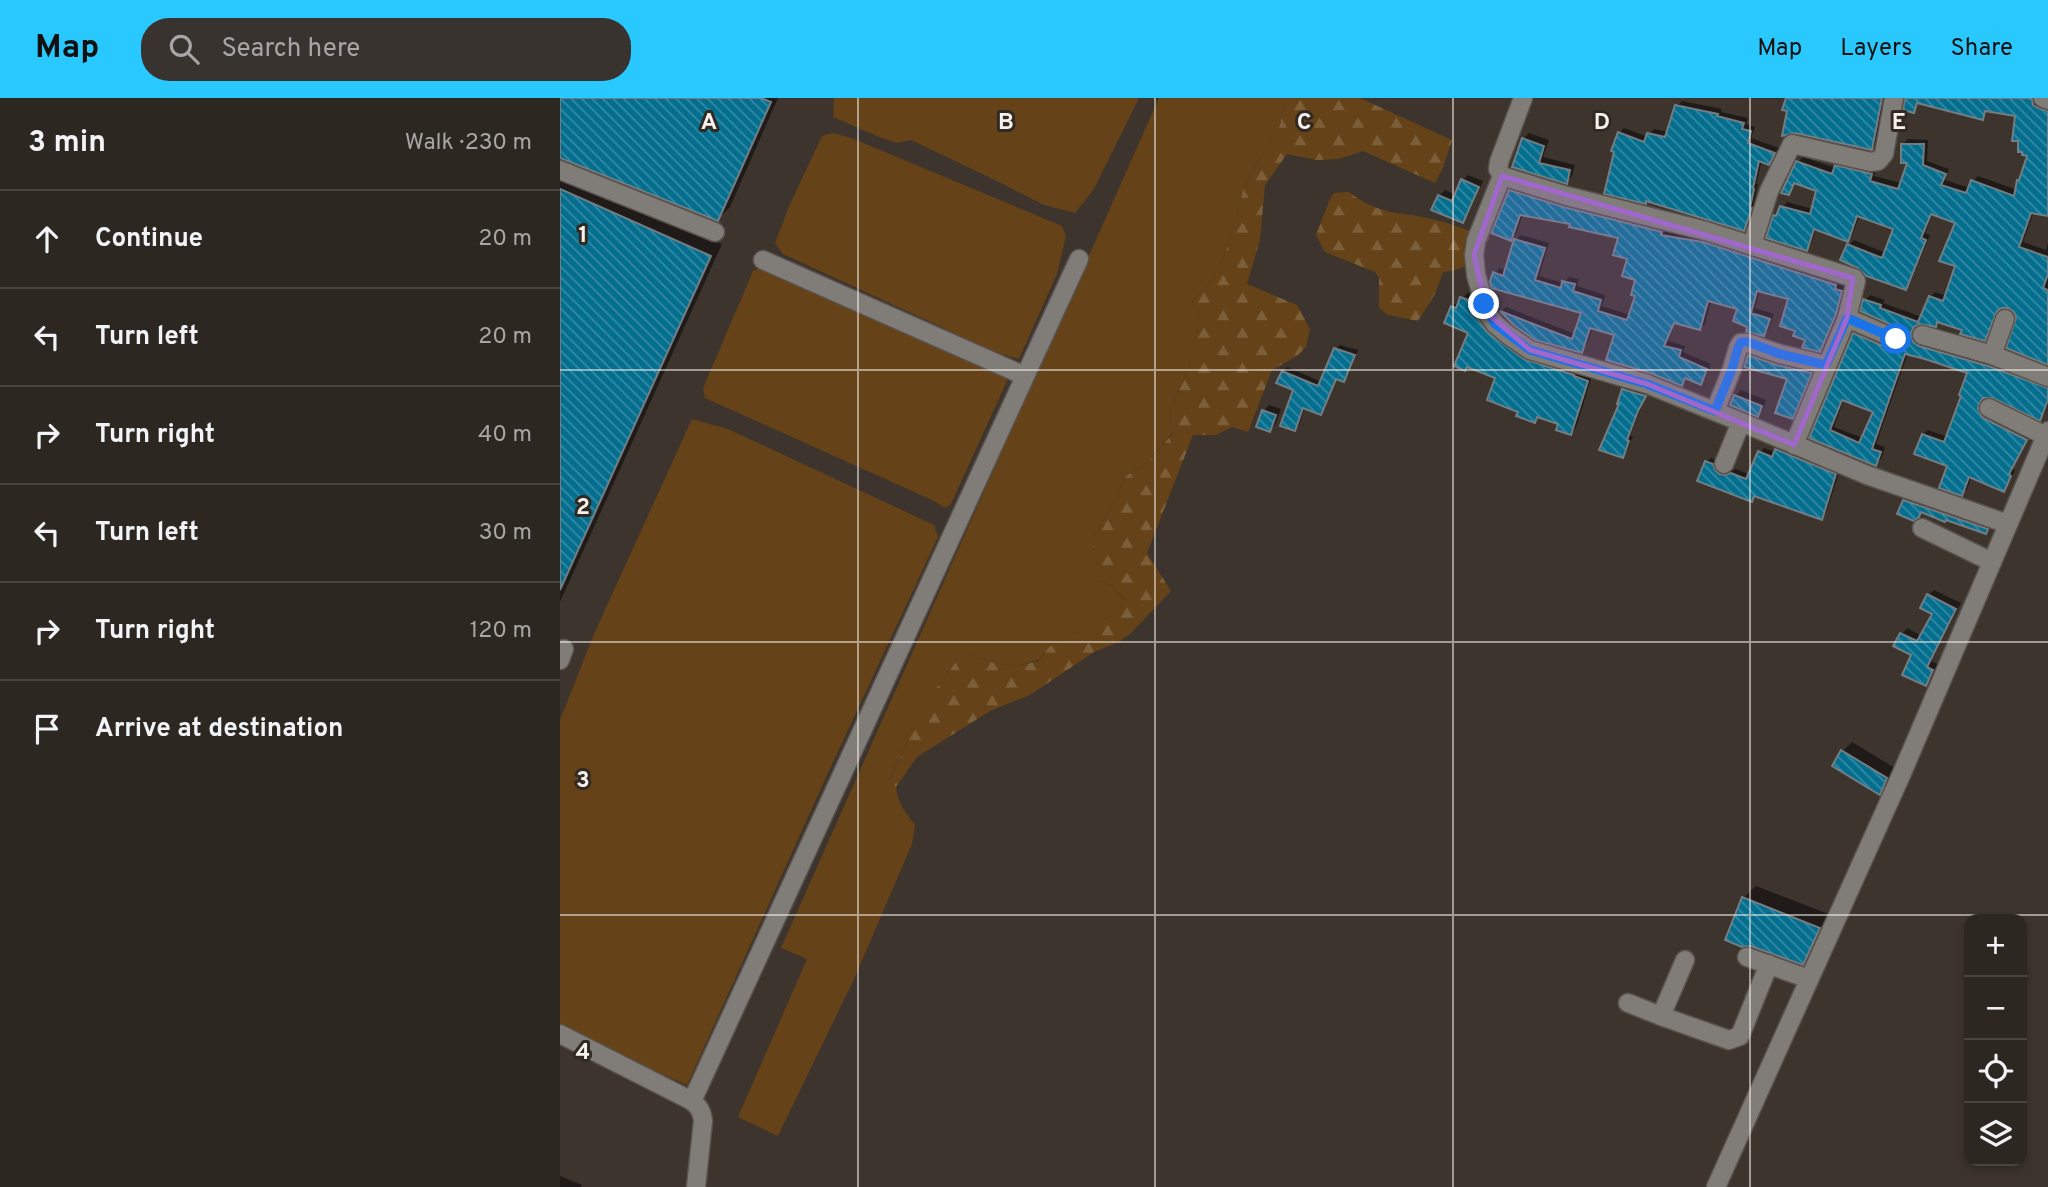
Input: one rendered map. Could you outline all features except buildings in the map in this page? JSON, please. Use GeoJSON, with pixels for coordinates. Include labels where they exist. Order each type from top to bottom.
{"type":"FeatureCollection","features":[{"type":"Feature","properties":{"kind":"street"},"geometry":{"type":"LineString","coordinates":[[1522,98],[1499,162],[1498,169],[1502,176],[1567,197],[1706,231],[1854,278],[1856,281],[1847,318],[1794,445]]}},
{"type":"Feature","properties":{"kind":"street"},"geometry":{"type":"LineString","coordinates":[[1752,245],[1769,191],[1792,144],[1871,162],[1878,161],[1884,154],[1894,98]]}},
{"type":"Feature","properties":{"kind":"street"},"geometry":{"type":"LineString","coordinates":[[2043,98],[2048,100]]}},
{"type":"Feature","properties":{"kind":"street"},"geometry":{"type":"LineString","coordinates":[[560,170],[715,232]]}},
{"type":"Feature","properties":{"kind":"street"},"geometry":{"type":"LineString","coordinates":[[1502,176],[1476,241],[1476,275],[1484,304],[1495,324],[1530,350],[1647,384],[1867,475],[2008,524]]}},
{"type":"Feature","properties":{"kind":"street"},"geometry":{"type":"LineString","coordinates":[[692,1101],[1079,259]]}},
{"type":"Feature","properties":{"kind":"street"},"geometry":{"type":"LineString","coordinates":[[763,260],[1025,376]]}},
{"type":"Feature","properties":{"kind":"street"},"geometry":{"type":"LineString","coordinates":[[1847,318],[1896,339]]}},
{"type":"Feature","properties":{"kind":"street"},"geometry":{"type":"LineString","coordinates":[[1992,355],[2005,318]]}},
{"type":"Feature","properties":{"kind":"street"},"geometry":{"type":"LineString","coordinates":[[1922,335],[1992,355],[2048,377]]}},
{"type":"Feature","properties":{"kind":"street"},"geometry":{"type":"LineString","coordinates":[[1715,411],[1741,342],[1826,365]]}},
{"type":"Feature","properties":{"kind":"street"},"geometry":{"type":"LineString","coordinates":[[1716,1187],[1902,773],[2047,433],[1989,408]]}},
{"type":"Feature","properties":{"kind":"street"},"geometry":{"type":"LineString","coordinates":[[1724,464],[1741,422]]}},
{"type":"Feature","properties":{"kind":"street"},"geometry":{"type":"LineString","coordinates":[[1922,528],[1992,562]]}},
{"type":"Feature","properties":{"kind":"street"},"geometry":{"type":"LineString","coordinates":[[1747,957],[1809,979]]}},
{"type":"Feature","properties":{"kind":"street"},"geometry":{"type":"LineString","coordinates":[[1661,1016],[1685,960]]}},
{"type":"Feature","properties":{"kind":"street"},"geometry":{"type":"LineString","coordinates":[[1628,1003],[1729,1040],[1734,1039],[1741,1035],[1769,964]]}},
{"type":"Feature","properties":{"kind":"street"},"geometry":{"type":"LineString","coordinates":[[560,1034],[692,1101],[702,1112],[695,1187]]}},
{"type":"Feature","properties":{"kind":"highlighted area"},"geometry":{"type":"Polygon","coordinates":[[[1502,176],[1853,278],[1847,318],[1794,445],[1647,384],[1530,350],[1487,313],[1474,255],[1502,176]]]}},
{"type":"Feature","properties":{"kind":"green space"},"geometry":{"type":"Polygon","coordinates":[[[834,98],[1139,98],[1094,189],[1075,213],[1044,205],[911,140],[897,143],[833,117],[834,98]]]}},
{"type":"Feature","properties":{"kind":"green space"},"geometry":{"type":"Polygon","coordinates":[[[1159,98],[1286,98],[1280,125],[1243,190],[1218,273],[1193,301],[1200,318],[1187,372],[1169,413],[1173,432],[1145,465],[1126,476],[1092,540],[1097,580],[1112,586],[1125,600],[1118,613],[1049,647],[1039,660],[1017,666],[994,663],[962,652],[919,709],[889,781],[896,787],[902,807],[915,825],[912,844],[855,977],[778,1136],[738,1117],[807,959],[781,948],[1159,98]]]}},
{"type":"Feature","properties":{"kind":"green space"},"geometry":{"type":"Polygon","coordinates":[[[1286,98],[1360,98],[1452,140],[1443,168],[1435,183],[1363,151],[1339,159],[1316,160],[1287,154],[1265,185],[1260,240],[1247,284],[1297,305],[1310,329],[1306,347],[1297,356],[1272,370],[1248,432],[1232,427],[1216,435],[1193,435],[1147,553],[1171,591],[1119,642],[1094,652],[1030,695],[990,711],[917,757],[896,787],[889,782],[918,709],[945,678],[962,652],[994,663],[1017,666],[1039,661],[1049,647],[1118,613],[1125,599],[1112,586],[1097,580],[1092,540],[1126,476],[1145,465],[1173,433],[1169,413],[1187,372],[1200,318],[1193,301],[1218,273],[1243,190],[1280,125],[1286,98]]]}},
{"type":"Feature","properties":{"kind":"green space"},"geometry":{"type":"Polygon","coordinates":[[[832,133],[849,137],[1062,226],[1066,236],[1057,274],[1019,359],[987,350],[783,254],[775,243],[790,204],[822,136],[832,133]]]}},
{"type":"Feature","properties":{"kind":"green space"},"geometry":{"type":"Polygon","coordinates":[[[1349,192],[1370,205],[1389,212],[1439,221],[1490,238],[1471,262],[1458,269],[1443,272],[1435,294],[1418,321],[1388,315],[1379,308],[1379,277],[1375,272],[1325,252],[1316,235],[1334,193],[1349,192]]]}},
{"type":"Feature","properties":{"kind":"green space"},"geometry":{"type":"Polygon","coordinates":[[[760,267],[1008,379],[951,504],[945,508],[705,398],[703,388],[753,271],[760,267]]]}},
{"type":"Feature","properties":{"kind":"green space"},"geometry":{"type":"Polygon","coordinates":[[[692,419],[728,429],[934,525],[938,537],[687,1085],[629,1060],[560,1024],[560,720],[594,634],[692,419]]]}},
{"type":"Feature","properties":{"kind":"route"},"geometry":{"type":"LineString","coordinates":[[1484,304],[1495,324],[1530,350],[1647,384],[1715,411],[1741,342],[1826,365],[1847,318],[1896,339]]}}]}
